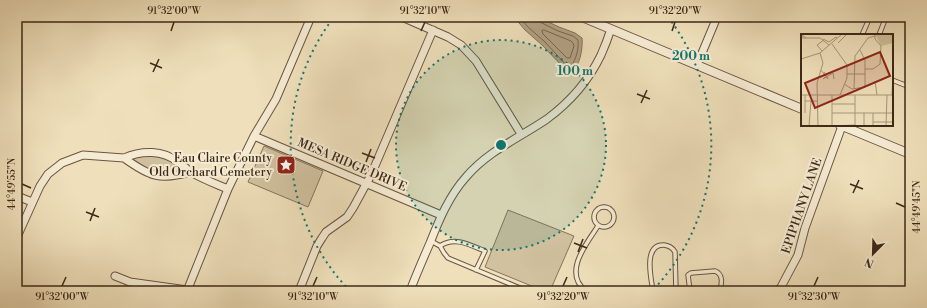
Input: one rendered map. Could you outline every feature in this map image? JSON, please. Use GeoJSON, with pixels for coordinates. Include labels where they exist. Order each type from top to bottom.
{"type":"FeatureCollection","features":[{"type":"Feature","properties":{"kind":"street"},"geometry":{"type":"LineString","coordinates":[[115,276],[130,282],[187,290],[228,189],[254,136],[276,99],[311,17]]}},
{"type":"Feature","properties":{"kind":"street"},"geometry":{"type":"LineString","coordinates":[[402,17],[448,37],[461,45],[476,61],[521,134]]}},
{"type":"Feature","properties":{"kind":"street"},"geometry":{"type":"LineString","coordinates":[[582,17],[801,109]]}},
{"type":"Feature","properties":{"kind":"street"},"geometry":{"type":"LineString","coordinates":[[697,65],[717,17]]}},
{"type":"Feature","properties":{"kind":"street"},"geometry":{"type":"LineString","coordinates":[[410,291],[441,215],[451,197],[465,178],[490,155],[546,119],[562,107],[576,93],[586,81],[595,66],[611,29]]}},
{"type":"Feature","properties":{"kind":"street"},"geometry":{"type":"LineString","coordinates":[[299,291],[317,246],[326,232],[347,217],[366,183],[433,30]]}},
{"type":"Feature","properties":{"kind":"street","name":"EPIPHANY LANE"},"geometry":{"type":"LineString","coordinates":[[778,291],[782,288],[798,255],[805,228],[841,126]]}},
{"type":"Feature","properties":{"kind":"street"},"geometry":{"type":"LineString","coordinates":[[843,126],[910,154]]}},
{"type":"Feature","properties":{"kind":"street","name":"MESA RIDGE DRIVE"},"geometry":{"type":"LineString","coordinates":[[254,136],[441,215]]}},
{"type":"Feature","properties":{"kind":"street"},"geometry":{"type":"LineString","coordinates":[[17,237],[20,221],[48,174],[62,163],[83,155],[124,158],[139,153],[158,153],[178,161],[190,172],[228,189]]}},
{"type":"Feature","properties":{"kind":"street"},"geometry":{"type":"LineString","coordinates":[[124,158],[149,173],[162,177],[177,176],[190,172]]}},
{"type":"Feature","properties":{"kind":"street"},"geometry":{"type":"LineString","coordinates":[[17,196],[32,202]]}},
{"type":"Feature","properties":{"kind":"lane"},"geometry":{"type":"LineString","coordinates":[[862,34],[870,17]]}},
{"type":"Feature","properties":{"kind":"lane"},"geometry":{"type":"LineString","coordinates":[[879,34],[886,17]]}},
{"type":"Feature","properties":{"kind":"lane"},"geometry":{"type":"LineString","coordinates":[[893,80],[910,87]]}},
{"type":"Feature","properties":{"kind":"lane"},"geometry":{"type":"LineString","coordinates":[[601,207],[610,209],[614,215],[611,224],[605,227],[598,226],[594,221],[594,214],[596,211],[601,207]]}},
{"type":"Feature","properties":{"kind":"lane"},"geometry":{"type":"LineString","coordinates":[[580,291],[576,278],[576,268],[583,249],[598,226]]}},
{"type":"Feature","properties":{"kind":"lane"},"geometry":{"type":"LineString","coordinates":[[431,241],[440,246],[448,258],[527,291]]}},
{"type":"Feature","properties":{"kind":"lane"},"geometry":{"type":"LineString","coordinates":[[440,246],[445,243],[463,242],[484,251],[476,270]]}},
{"type":"Feature","properties":{"kind":"lane"},"geometry":{"type":"LineString","coordinates":[[652,291],[650,267],[652,251],[656,247],[662,245],[673,248],[675,252],[676,291]]}},
{"type":"Feature","properties":{"kind":"lane"},"geometry":{"type":"LineString","coordinates":[[690,291],[688,275],[691,273],[716,271],[721,275],[722,284],[720,289],[716,291]]}},
{"type":"Feature","properties":{"kind":"lane"},"geometry":{"type":"LineString","coordinates":[[579,284],[586,291]]}},
{"type":"Feature","properties":{"kind":"shaded area"},"geometry":{"type":"Polygon","coordinates":[[[264,146],[323,171],[308,207],[248,182],[264,146]]]}},
{"type":"Feature","properties":{"kind":"shaded area"},"geometry":{"type":"Polygon","coordinates":[[[150,155],[167,159],[183,171],[170,174],[155,172],[141,166],[133,159],[150,155]]]}},
{"type":"Feature","properties":{"kind":"shaded area"},"geometry":{"type":"Polygon","coordinates":[[[508,210],[574,236],[550,291],[544,291],[485,267],[508,210]]]}},
{"type":"Feature","properties":{"kind":"water"},"geometry":{"type":"Polygon","coordinates":[[[514,17],[538,17],[575,33],[582,38],[580,57],[576,67],[570,73],[566,70],[525,30],[514,17]]]}},
{"type":"Feature","properties":{"kind":"place","name":"Eau Claire County Old Orchard Cemetery"},"geometry":{"type":"Point","coordinates":[286,165]}}]}
